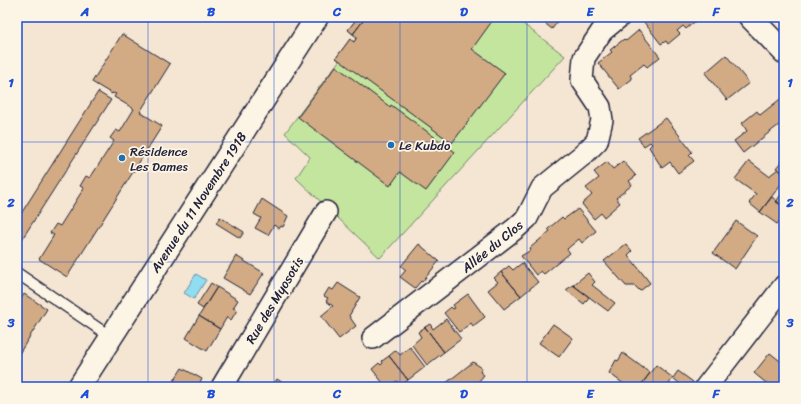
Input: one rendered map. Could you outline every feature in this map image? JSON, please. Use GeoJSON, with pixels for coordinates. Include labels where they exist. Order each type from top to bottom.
{"type":"FeatureCollection","features":[{"type":"Feature","properties":{"kind":"street","name":"Avenue du 11 Novembre 1918"},"geometry":{"type":"LineString","coordinates":[[79,387],[317,17]]}},
{"type":"Feature","properties":{"kind":"street","name":"Allée du Clos"},"geometry":{"type":"LineString","coordinates":[[373,338],[516,228],[527,218],[542,188],[584,154],[597,141],[602,120],[600,107],[582,80],[584,58],[602,31],[619,17]]}},
{"type":"Feature","properties":{"kind":"street"},"geometry":{"type":"LineString","coordinates":[[750,17],[784,52]]}},
{"type":"Feature","properties":{"kind":"street","name":"Rue des Myosotis"},"geometry":{"type":"LineString","coordinates":[[222,387],[326,212]]}},
{"type":"Feature","properties":{"kind":"street"},"geometry":{"type":"LineString","coordinates":[[706,387],[784,286]]}},
{"type":"Feature","properties":{"kind":"lane"},"geometry":{"type":"LineString","coordinates":[[17,273],[111,337]]}},
{"type":"Feature","properties":{"kind":"green space","name":"Le Kubdo"},"geometry":{"type":"Polygon","coordinates":[[[358,17],[514,17],[565,56],[380,258],[296,178],[310,157],[285,133],[339,61],[336,58],[350,39],[354,42],[357,38],[348,30],[358,17]]]}},
{"type":"Feature","properties":{"kind":"water"},"geometry":{"type":"Polygon","coordinates":[[[196,274],[206,280],[194,299],[184,293],[196,274]]]}},
{"type":"Feature","properties":{"kind":"building"},"geometry":{"type":"Polygon","coordinates":[[[358,17],[366,17],[353,34],[348,30],[358,17]]]}},
{"type":"Feature","properties":{"kind":"building"},"geometry":{"type":"Polygon","coordinates":[[[366,17],[495,17],[472,49],[505,73],[452,143],[336,58],[350,39],[354,42],[357,37],[353,34],[366,17]]]}},
{"type":"Feature","properties":{"kind":"building"},"geometry":{"type":"Polygon","coordinates":[[[537,17],[561,17],[552,29],[537,17]]]}},
{"type":"Feature","properties":{"kind":"building"},"geometry":{"type":"Polygon","coordinates":[[[649,17],[699,18],[686,29],[683,26],[677,31],[680,34],[668,44],[666,41],[661,44],[643,21],[649,17]]]}},
{"type":"Feature","properties":{"kind":"building"},"geometry":{"type":"Polygon","coordinates":[[[639,30],[660,57],[647,67],[644,64],[630,75],[632,79],[619,89],[598,63],[612,52],[610,50],[624,39],[626,41],[639,30]]]}},
{"type":"Feature","properties":{"kind":"building","name":"Résidence Les Dames"},"geometry":{"type":"Polygon","coordinates":[[[122,34],[170,64],[140,112],[162,126],[67,277],[39,259],[54,235],[50,233],[56,224],[60,226],[84,188],[80,186],[86,176],[90,178],[114,141],[110,138],[116,130],[120,132],[134,109],[114,97],[116,94],[112,94],[92,82],[122,34]]]}},
{"type":"Feature","properties":{"kind":"building"},"geometry":{"type":"Polygon","coordinates":[[[726,55],[749,83],[727,100],[705,73],[726,55]]]}},
{"type":"Feature","properties":{"kind":"building"},"geometry":{"type":"Polygon","coordinates":[[[336,66],[390,107],[391,105],[455,152],[426,191],[400,172],[390,186],[298,117],[336,66]]]}},
{"type":"Feature","properties":{"kind":"building"},"geometry":{"type":"Polygon","coordinates":[[[98,92],[111,100],[17,247],[17,220],[98,92]]]}},
{"type":"Feature","properties":{"kind":"building"},"geometry":{"type":"Polygon","coordinates":[[[784,96],[784,121],[743,153],[734,141],[747,131],[742,123],[757,111],[760,115],[784,96]]]}},
{"type":"Feature","properties":{"kind":"building"},"geometry":{"type":"Polygon","coordinates":[[[666,118],[692,152],[689,155],[694,161],[678,173],[670,162],[662,168],[649,147],[652,144],[650,142],[644,146],[638,138],[666,118]]]}},
{"type":"Feature","properties":{"kind":"building"},"geometry":{"type":"Polygon","coordinates":[[[784,158],[784,174],[776,168],[784,158]]]}},
{"type":"Feature","properties":{"kind":"building"},"geometry":{"type":"Polygon","coordinates":[[[623,161],[636,176],[629,181],[632,185],[616,198],[620,203],[604,217],[601,213],[594,219],[582,204],[592,195],[586,188],[599,178],[594,172],[607,162],[613,169],[623,161]]]}},
{"type":"Feature","properties":{"kind":"building"},"geometry":{"type":"Polygon","coordinates":[[[749,161],[769,176],[778,169],[784,174],[784,180],[760,212],[749,203],[756,194],[735,179],[749,161]]]}},
{"type":"Feature","properties":{"kind":"building"},"geometry":{"type":"Polygon","coordinates":[[[784,190],[784,207],[776,202],[784,190]]]}},
{"type":"Feature","properties":{"kind":"building"},"geometry":{"type":"Polygon","coordinates":[[[772,197],[784,207],[784,215],[777,224],[760,212],[772,197]]]}},
{"type":"Feature","properties":{"kind":"building"},"geometry":{"type":"Polygon","coordinates":[[[262,199],[288,216],[283,227],[281,226],[279,229],[274,225],[268,235],[255,228],[261,218],[254,214],[262,199]]]}},
{"type":"Feature","properties":{"kind":"building"},"geometry":{"type":"Polygon","coordinates":[[[578,209],[596,231],[582,243],[579,239],[567,249],[570,253],[544,274],[541,271],[536,275],[521,256],[531,250],[530,248],[550,231],[548,229],[562,217],[564,219],[578,209]]]}},
{"type":"Feature","properties":{"kind":"building"},"geometry":{"type":"Polygon","coordinates":[[[220,217],[244,232],[240,238],[216,223],[220,217]]]}},
{"type":"Feature","properties":{"kind":"building"},"geometry":{"type":"Polygon","coordinates":[[[736,221],[757,236],[735,269],[713,253],[736,221]]]}},
{"type":"Feature","properties":{"kind":"building"},"geometry":{"type":"Polygon","coordinates":[[[419,244],[439,261],[422,282],[421,281],[415,288],[400,277],[406,270],[401,266],[419,244]]]}},
{"type":"Feature","properties":{"kind":"building"},"geometry":{"type":"Polygon","coordinates":[[[626,244],[632,251],[628,255],[650,283],[640,291],[635,286],[626,286],[604,261],[626,244]]]}},
{"type":"Feature","properties":{"kind":"building"},"geometry":{"type":"Polygon","coordinates":[[[236,256],[264,273],[250,294],[223,278],[236,256]]]}},
{"type":"Feature","properties":{"kind":"building"},"geometry":{"type":"Polygon","coordinates":[[[522,263],[538,282],[521,296],[501,272],[509,266],[513,270],[522,263]]]}},
{"type":"Feature","properties":{"kind":"building"},"geometry":{"type":"Polygon","coordinates":[[[501,272],[521,296],[504,309],[488,290],[498,282],[494,278],[501,272]]]}},
{"type":"Feature","properties":{"kind":"building"},"geometry":{"type":"Polygon","coordinates":[[[588,273],[595,282],[592,285],[615,303],[608,311],[573,285],[588,273]]]}},
{"type":"Feature","properties":{"kind":"building"},"geometry":{"type":"Polygon","coordinates":[[[211,283],[217,287],[203,309],[197,305],[211,283]]]}},
{"type":"Feature","properties":{"kind":"building"},"geometry":{"type":"Polygon","coordinates":[[[338,283],[360,297],[349,316],[356,326],[339,339],[321,316],[333,306],[326,301],[328,298],[324,296],[329,288],[333,290],[338,283]]]}},
{"type":"Feature","properties":{"kind":"building"},"geometry":{"type":"Polygon","coordinates":[[[573,285],[589,297],[584,304],[566,290],[573,285]]]}},
{"type":"Feature","properties":{"kind":"building"},"geometry":{"type":"Polygon","coordinates":[[[217,287],[238,300],[233,308],[237,310],[231,320],[227,317],[220,329],[199,316],[217,287]]]}},
{"type":"Feature","properties":{"kind":"building"},"geometry":{"type":"Polygon","coordinates":[[[24,294],[47,309],[17,357],[17,296],[21,299],[24,294]]]}},
{"type":"Feature","properties":{"kind":"building"},"geometry":{"type":"Polygon","coordinates":[[[468,294],[485,317],[473,326],[471,323],[459,332],[444,313],[451,307],[453,309],[455,308],[453,305],[468,294]]]}},
{"type":"Feature","properties":{"kind":"building"},"geometry":{"type":"Polygon","coordinates":[[[199,316],[220,329],[207,351],[186,338],[199,316]]]}},
{"type":"Feature","properties":{"kind":"building"},"geometry":{"type":"Polygon","coordinates":[[[446,319],[461,339],[444,352],[425,327],[430,324],[433,329],[446,319]]]}},
{"type":"Feature","properties":{"kind":"building"},"geometry":{"type":"Polygon","coordinates":[[[553,324],[573,338],[559,357],[539,343],[553,324]]]}},
{"type":"Feature","properties":{"kind":"building"},"geometry":{"type":"Polygon","coordinates":[[[425,327],[444,352],[427,365],[412,345],[421,337],[418,332],[425,327]]]}},
{"type":"Feature","properties":{"kind":"building"},"geometry":{"type":"Polygon","coordinates":[[[410,347],[425,367],[408,380],[389,356],[396,350],[400,355],[410,347]]]}},
{"type":"Feature","properties":{"kind":"building"},"geometry":{"type":"Polygon","coordinates":[[[623,353],[650,373],[641,385],[644,387],[628,387],[609,373],[616,360],[618,361],[623,353]]]}},
{"type":"Feature","properties":{"kind":"building"},"geometry":{"type":"Polygon","coordinates":[[[770,353],[784,364],[784,384],[782,387],[771,387],[754,373],[770,353]]]}},
{"type":"Feature","properties":{"kind":"building"},"geometry":{"type":"Polygon","coordinates":[[[389,356],[408,380],[400,386],[397,381],[394,383],[396,386],[395,387],[386,387],[372,369],[379,363],[381,365],[383,363],[382,361],[389,356]]]}},
{"type":"Feature","properties":{"kind":"building"},"geometry":{"type":"Polygon","coordinates":[[[473,362],[482,368],[480,372],[484,375],[474,387],[441,387],[473,362]]]}},
{"type":"Feature","properties":{"kind":"building"},"geometry":{"type":"Polygon","coordinates":[[[656,365],[673,378],[667,387],[644,387],[641,385],[656,365]]]}},
{"type":"Feature","properties":{"kind":"building"},"geometry":{"type":"Polygon","coordinates":[[[182,368],[202,379],[198,387],[170,387],[182,368]]]}},
{"type":"Feature","properties":{"kind":"building"},"geometry":{"type":"Polygon","coordinates":[[[678,371],[693,382],[689,387],[684,387],[673,378],[678,371]]]}},
{"type":"Feature","properties":{"kind":"building"},"geometry":{"type":"Polygon","coordinates":[[[277,379],[289,387],[272,387],[277,379]]]}},
{"type":"Feature","properties":{"kind":"place","name":"Le Kubdo"},"geometry":{"type":"Point","coordinates":[391,145]}},
{"type":"Feature","properties":{"kind":"place","name":"Résidence Les Dames"},"geometry":{"type":"Point","coordinates":[122,158]}}]}
